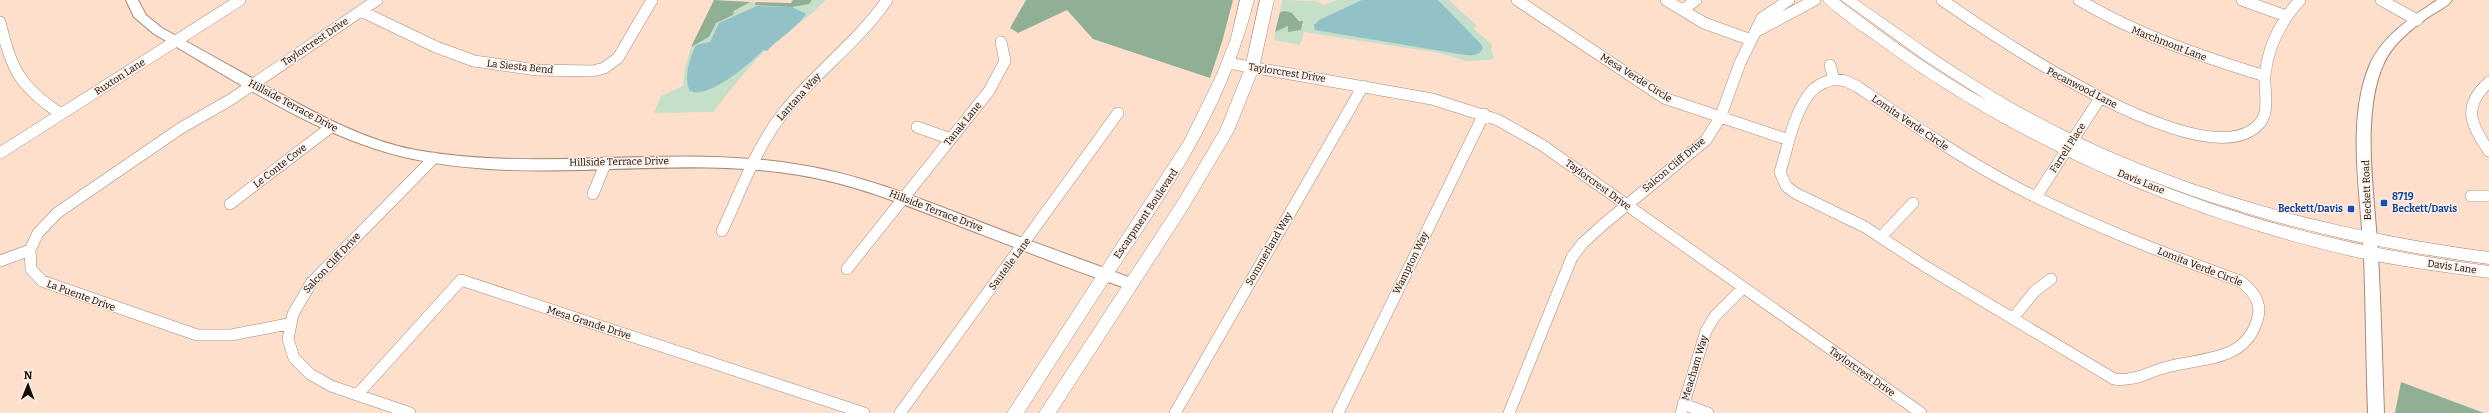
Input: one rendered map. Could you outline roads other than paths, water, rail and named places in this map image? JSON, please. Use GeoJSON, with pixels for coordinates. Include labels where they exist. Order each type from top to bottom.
{"type":"FeatureCollection","features":[{"type":"Feature","properties":{"kind":"main road","name":"Escarpment Boulevard"},"geometry":{"type":"LineString","coordinates":[[1015,413],[1176,169],[1200,127],[1228,63],[1247,0]]}},
{"type":"Feature","properties":{"kind":"main road"},"geometry":{"type":"LineString","coordinates":[[1047,413],[1131,284],[1227,131],[1252,68],[1267,0]]}},
{"type":"Feature","properties":{"kind":"main road","name":"Davis Lane"},"geometry":{"type":"LineString","coordinates":[[1830,0],[1957,90],[2189,201],[2302,237],[2370,247],[2489,258]]}},
{"type":"Feature","properties":{"kind":"main road","name":"Davis Lane"},"geometry":{"type":"LineString","coordinates":[[1848,0],[1965,81],[2071,145]]}},
{"type":"Feature","properties":{"kind":"main road","name":"Davis Lane"},"geometry":{"type":"LineString","coordinates":[[2370,247],[2412,262],[2489,272]]}},
{"type":"Feature","properties":{"kind":"street","name":"Hillside Terrace Drive"},"geometry":{"type":"LineString","coordinates":[[132,0],[134,8],[143,20],[176,41],[330,127],[386,148],[434,158],[514,164],[606,162],[754,163],[800,170],[844,180],[903,198],[1131,284]]}},
{"type":"Feature","properties":{"kind":"street","name":"Ruxton Lane"},"geometry":{"type":"LineString","coordinates":[[0,153],[240,0]]}},
{"type":"Feature","properties":{"kind":"street","name":"Taylorcrest Drive"},"geometry":{"type":"LineString","coordinates":[[252,84],[377,0]]}},
{"type":"Feature","properties":{"kind":"street","name":"La Siesta Bend"},"geometry":{"type":"LineString","coordinates":[[361,11],[436,47],[474,61],[537,70],[593,70],[604,68],[618,58],[652,0]]}},
{"type":"Feature","properties":{"kind":"street","name":"Lantana Way"},"geometry":{"type":"LineString","coordinates":[[722,231],[768,135],[784,112],[860,33],[887,0]]}},
{"type":"Feature","properties":{"kind":"street","name":"Mesa Verde Circle"},"geometry":{"type":"LineString","coordinates":[[1517,0],[1546,21],[1664,98],[1789,140]]}},
{"type":"Feature","properties":{"kind":"street"},"geometry":{"type":"LineString","coordinates":[[1666,0],[1704,23],[1751,40]]}},
{"type":"Feature","properties":{"kind":"street"},"geometry":{"type":"LineString","coordinates":[[1683,10],[1696,0]]}},
{"type":"Feature","properties":{"kind":"street","name":"Salcon Cliff Drive"},"geometry":{"type":"LineString","coordinates":[[1509,413],[1572,257],[1591,235],[1706,140],[1720,118],[1751,40],[1766,14],[1789,0]]}},
{"type":"Feature","properties":{"kind":"street"},"geometry":{"type":"LineString","coordinates":[[1757,30],[1815,0]]}},
{"type":"Feature","properties":{"kind":"street","name":"Pecanwood Lane"},"geometry":{"type":"LineString","coordinates":[[1942,0],[2032,61],[2100,98],[2149,119],[2192,133],[2216,137],[2238,136],[2254,129],[2263,117],[2265,76]]}},
{"type":"Feature","properties":{"kind":"street","name":"Marchmont Lane"},"geometry":{"type":"LineString","coordinates":[[2079,0],[2109,19],[2158,42],[2265,76]]}},
{"type":"Feature","properties":{"kind":"street"},"geometry":{"type":"LineString","coordinates":[[2242,0],[2286,16]]}},
{"type":"Feature","properties":{"kind":"street"},"geometry":{"type":"LineString","coordinates":[[2265,76],[2274,40],[2286,16],[2300,0]]}},
{"type":"Feature","properties":{"kind":"street"},"geometry":{"type":"LineString","coordinates":[[2382,0],[2417,20]]}},
{"type":"Feature","properties":{"kind":"street","name":"Beckett Road"},"geometry":{"type":"LineString","coordinates":[[2376,413],[2366,164],[2368,89],[2374,70],[2385,49],[2398,35],[2446,0]]}},
{"type":"Feature","properties":{"kind":"street"},"geometry":{"type":"LineString","coordinates":[[0,22],[2,35],[22,85],[35,98],[61,114]]}},
{"type":"Feature","properties":{"kind":"street","name":"Tanak Lane"},"geometry":{"type":"LineString","coordinates":[[847,269],[951,139],[999,75],[1004,61],[1001,42]]}},
{"type":"Feature","properties":{"kind":"street","name":"Taylorcrest Drive"},"geometry":{"type":"LineString","coordinates":[[1228,63],[1436,98],[1484,114],[1522,132],[1921,413]]}},
{"type":"Feature","properties":{"kind":"street"},"geometry":{"type":"LineString","coordinates":[[1830,65],[1834,80]]}},
{"type":"Feature","properties":{"kind":"street","name":"Lomita Verde Circle"},"geometry":{"type":"LineString","coordinates":[[1834,80],[1846,82],[1858,87],[1934,140],[2036,197],[2142,246],[2240,281],[2249,287],[2256,297],[2259,307],[2257,325],[2251,336],[2231,353],[2163,368],[2136,380],[2128,381],[2108,377],[2013,318],[1943,278],[1881,237],[1786,186],[1780,172],[1789,140],[1806,97],[1820,84],[1834,80]]}},
{"type":"Feature","properties":{"kind":"street"},"geometry":{"type":"LineString","coordinates":[[2489,82],[2479,90],[2473,99],[2470,110],[2472,125],[2489,150]]}},
{"type":"Feature","properties":{"kind":"street"},"geometry":{"type":"LineString","coordinates":[[0,261],[30,250],[42,228],[64,208],[188,123],[252,84]]}},
{"type":"Feature","properties":{"kind":"street","name":"Sommerland Way"},"geometry":{"type":"LineString","coordinates":[[1174,413],[1363,86]]}},
{"type":"Feature","properties":{"kind":"street","name":"Farrell Place"},"geometry":{"type":"LineString","coordinates":[[2036,197],[2100,98]]}},
{"type":"Feature","properties":{"kind":"street","name":"Sautelle Lane"},"geometry":{"type":"LineString","coordinates":[[900,413],[1118,113]]}},
{"type":"Feature","properties":{"kind":"street","name":"Wampton Way"},"geometry":{"type":"LineString","coordinates":[[1338,413],[1484,114]]}},
{"type":"Feature","properties":{"kind":"street","name":"Le Conte Cove"},"geometry":{"type":"LineString","coordinates":[[230,204],[330,127]]}},
{"type":"Feature","properties":{"kind":"street"},"geometry":{"type":"LineString","coordinates":[[917,127],[951,139]]}},
{"type":"Feature","properties":{"kind":"street","name":"Salcon Cliff Drive"},"geometry":{"type":"LineString","coordinates":[[410,413],[357,395],[310,376],[291,356],[288,346],[288,324],[296,305],[310,283],[434,158]]}},
{"type":"Feature","properties":{"kind":"street"},"geometry":{"type":"LineString","coordinates":[[593,194],[606,162]]}},
{"type":"Feature","properties":{"kind":"street"},"geometry":{"type":"LineString","coordinates":[[2471,196],[2489,196]]}},
{"type":"Feature","properties":{"kind":"street"},"geometry":{"type":"LineString","coordinates":[[1881,237],[1913,204]]}},
{"type":"Feature","properties":{"kind":"street","name":"La Puente Drive"},"geometry":{"type":"LineString","coordinates":[[30,250],[31,269],[42,282],[191,334],[226,336],[288,324]]}},
{"type":"Feature","properties":{"kind":"street"},"geometry":{"type":"LineString","coordinates":[[2013,318],[2035,291],[2051,279]]}},
{"type":"Feature","properties":{"kind":"street","name":"Mesa Grande Drive"},"geometry":{"type":"LineString","coordinates":[[357,395],[461,280],[864,413]]}},
{"type":"Feature","properties":{"kind":"street","name":"Meacham Way"},"geometry":{"type":"LineString","coordinates":[[1682,409],[1706,331],[1715,316],[1744,288]]}},
{"type":"Feature","properties":{"kind":"street"},"geometry":{"type":"LineString","coordinates":[[1682,409],[1708,413]]}},
{"type":"Feature","properties":{"kind":"water"},"geometry":{"type":"Polygon","coordinates":[[[1362,0],[1438,0],[1480,43],[1483,48],[1476,54],[1465,55],[1315,30],[1314,25],[1319,20],[1362,0]]]}},
{"type":"Feature","properties":{"kind":"water"},"geometry":{"type":"Polygon","coordinates":[[[757,6],[792,7],[806,14],[767,51],[763,50],[729,79],[707,90],[698,92],[690,91],[687,74],[696,45],[710,42],[719,23],[757,6]]]}},
{"type":"Feature","properties":{"kind":"place","name":"8719 Beckett/Davis"},"geometry":{"type":"Point","coordinates":[2384,203]}},
{"type":"Feature","properties":{"kind":"place","name":"Beckett/Davis"},"geometry":{"type":"Point","coordinates":[2351,209]}}]}
